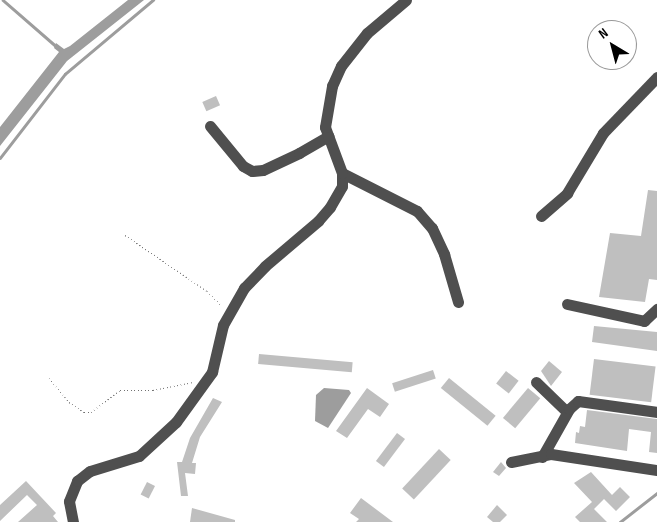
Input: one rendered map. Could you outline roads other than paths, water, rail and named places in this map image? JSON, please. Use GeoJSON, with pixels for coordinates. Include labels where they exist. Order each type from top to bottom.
{"type":"FeatureCollection","features":[{"type":"Feature","properties":{"kind":"street"},"geometry":{"type":"LineString","coordinates":[[73,522],[69,501],[77,481],[90,471],[140,456],[176,422],[208,378],[217,362],[225,322],[252,278],[318,222],[330,207],[342,186],[342,172],[328,136],[327,107],[342,66],[367,33],[406,0]]}},
{"type":"Feature","properties":{"kind":"street"},"geometry":{"type":"LineString","coordinates":[[541,216],[567,193],[603,133],[657,78]]}},
{"type":"Feature","properties":{"kind":"street"},"geometry":{"type":"LineString","coordinates":[[210,126],[243,166],[252,171],[263,170],[290,158],[328,136]]}},
{"type":"Feature","properties":{"kind":"street"},"geometry":{"type":"LineString","coordinates":[[342,172],[418,211],[432,228],[440,245],[458,302]]}},
{"type":"Feature","properties":{"kind":"street"},"geometry":{"type":"LineString","coordinates":[[567,304],[644,321],[657,309]]}},
{"type":"Feature","properties":{"kind":"street"},"geometry":{"type":"LineString","coordinates":[[536,382],[567,412]]}},
{"type":"Feature","properties":{"kind":"street"},"geometry":{"type":"LineString","coordinates":[[542,456],[567,412],[578,401],[657,412]]}},
{"type":"Feature","properties":{"kind":"street"},"geometry":{"type":"LineString","coordinates":[[511,462],[551,454],[657,470]]}},
{"type":"Feature","properties":{"kind":"waterway"},"geometry":{"type":"LineString","coordinates":[[3,0],[57,47]]}},
{"type":"Feature","properties":{"kind":"waterway"},"geometry":{"type":"LineString","coordinates":[[0,158],[65,74],[153,0]]}},
{"type":"Feature","properties":{"kind":"waterway"},"geometry":{"type":"LineString","coordinates":[[620,522],[657,493]]}}]}
